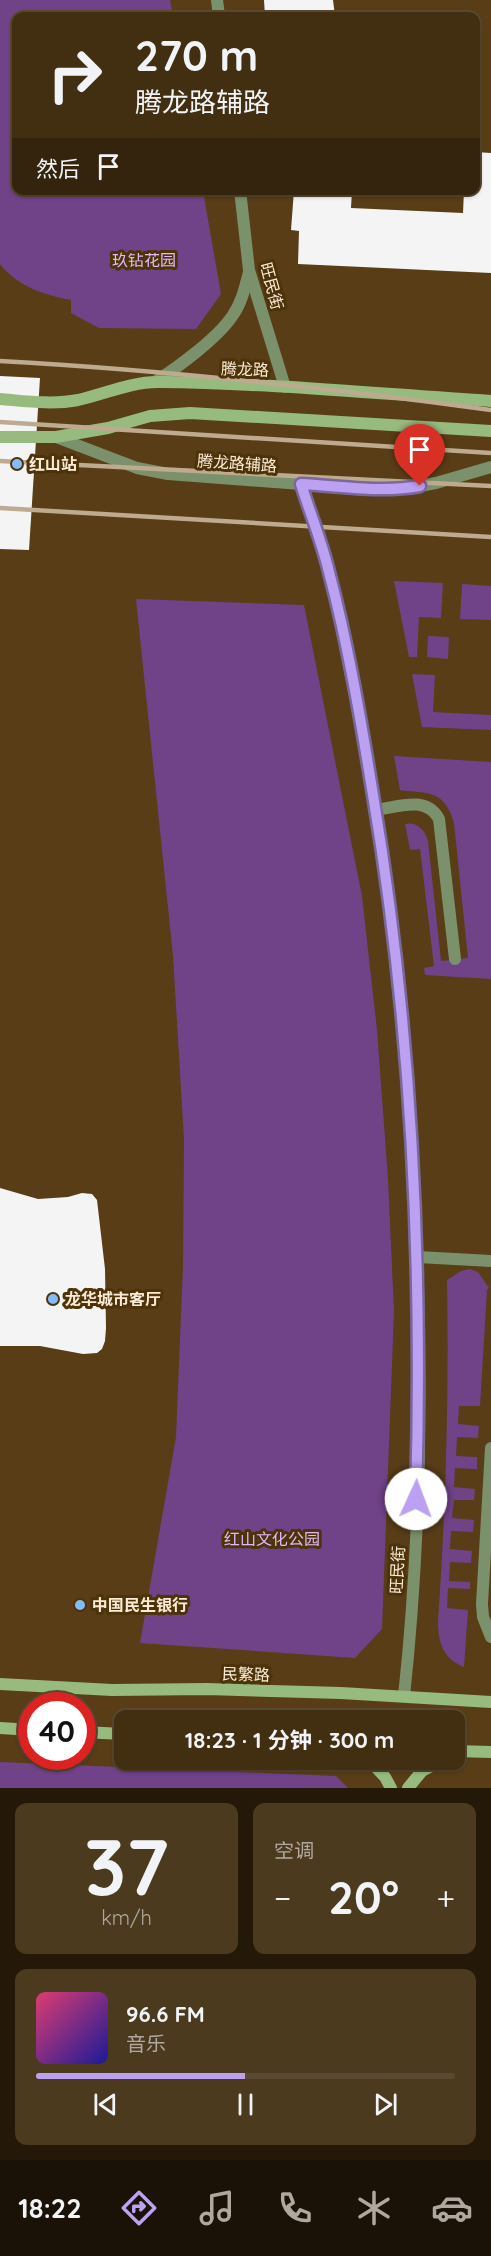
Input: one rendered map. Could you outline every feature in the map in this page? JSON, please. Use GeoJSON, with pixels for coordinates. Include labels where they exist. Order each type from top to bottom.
{"type":"FeatureCollection","features":[{"type":"Feature","properties":{"kind":"main road","name":"腾龙路"},"geometry":{"type":"LineString","coordinates":[[0,399],[50,402],[77,400],[128,385],[155,382],[285,387],[491,401]]}},
{"type":"Feature","properties":{"kind":"main road"},"geometry":{"type":"LineString","coordinates":[[0,437],[56,437],[108,428],[150,416],[190,413],[491,431]]}},
{"type":"Feature","properties":{"kind":"main road","name":"民繁路"},"geometry":{"type":"LineString","coordinates":[[0,1684],[112,1690],[207,1689],[404,1696],[491,1702]]}},
{"type":"Feature","properties":{"kind":"main road"},"geometry":{"type":"LineString","coordinates":[[0,1728],[18,1729]]}},
{"type":"Feature","properties":{"kind":"main road"},"geometry":{"type":"LineString","coordinates":[[96,1733],[114,1734]]}},
{"type":"Feature","properties":{"kind":"main road"},"geometry":{"type":"LineString","coordinates":[[465,1752],[491,1752]]}},
{"type":"Feature","properties":{"kind":"main road"},"geometry":{"type":"LineString","coordinates":[[378,1770],[391,1788]]}},
{"type":"Feature","properties":{"kind":"main road"},"geometry":{"type":"LineString","coordinates":[[408,1788],[424,1770]]}},
{"type":"Feature","properties":{"kind":"street","name":"旺民街"},"geometry":{"type":"LineString","coordinates":[[241,195],[249,270],[285,387]]}},
{"type":"Feature","properties":{"kind":"street"},"geometry":{"type":"LineString","coordinates":[[155,382],[183,362],[232,316],[243,295],[249,270]]}},
{"type":"Feature","properties":{"kind":"street","name":"腾龙路辅路"},"geometry":{"type":"LineString","coordinates":[[56,437],[137,468],[168,474],[301,484],[404,489],[436,483],[491,466]]}},
{"type":"Feature","properties":{"kind":"street","name":"旺民街"},"geometry":{"type":"LineString","coordinates":[[301,484],[329,572],[363,734],[389,894],[405,1049],[418,1257],[419,1393],[415,1541],[404,1696]]}},
{"type":"Feature","properties":{"kind":"street"},"geometry":{"type":"LineString","coordinates":[[376,810],[422,804],[432,809],[439,819],[455,959]]}},
{"type":"Feature","properties":{"kind":"street"},"geometry":{"type":"LineString","coordinates":[[418,1257],[491,1261]]}},
{"type":"Feature","properties":{"kind":"street"},"geometry":{"type":"LineString","coordinates":[[491,1448],[482,1604],[483,1617],[491,1637]]}},
{"type":"Feature","properties":{"kind":"green space","name":"玖钻花园"},"geometry":{"type":"Polygon","coordinates":[[[0,0],[170,0],[172,12],[12,12],[12,195],[204,195],[221,294],[196,329],[99,328],[71,313],[71,300],[23,284],[0,264],[0,0]]]}},
{"type":"Feature","properties":{"kind":"green space"},"geometry":{"type":"Polygon","coordinates":[[[394,581],[443,583],[441,618],[419,617],[417,657],[409,657],[394,581]]]}},
{"type":"Feature","properties":{"kind":"green space"},"geometry":{"type":"Polygon","coordinates":[[[462,584],[491,586],[491,620],[460,619],[462,584]]]}},
{"type":"Feature","properties":{"kind":"green space","name":"红山文化公园"},"geometry":{"type":"Polygon","coordinates":[[[136,599],[304,605],[362,896],[377,1030],[388,1179],[394,1311],[382,1629],[355,1658],[140,1643],[176,1437],[183,1266],[184,1139],[173,956],[136,599]]]}},
{"type":"Feature","properties":{"kind":"green space"},"geometry":{"type":"Polygon","coordinates":[[[428,636],[449,637],[448,659],[427,657],[428,636]]]}},
{"type":"Feature","properties":{"kind":"green space"},"geometry":{"type":"Polygon","coordinates":[[[412,674],[435,675],[433,712],[491,715],[491,730],[422,727],[412,674]]]}},
{"type":"Feature","properties":{"kind":"green space"},"geometry":{"type":"Polygon","coordinates":[[[394,756],[491,762],[491,979],[425,975],[424,968],[434,966],[420,849],[410,850],[405,824],[420,827],[428,841],[441,961],[468,958],[454,823],[445,804],[434,795],[400,790],[394,756]]]}},
{"type":"Feature","properties":{"kind":"green space"},"geometry":{"type":"Polygon","coordinates":[[[470,1269],[478,1272],[489,1288],[487,1290],[480,1406],[459,1406],[458,1424],[479,1426],[478,1438],[457,1437],[456,1456],[477,1457],[477,1469],[455,1468],[454,1487],[475,1489],[474,1500],[454,1500],[452,1518],[474,1520],[473,1532],[451,1531],[450,1549],[472,1551],[471,1563],[450,1562],[449,1581],[470,1582],[470,1589],[448,1588],[447,1608],[468,1610],[464,1667],[451,1659],[443,1649],[438,1621],[446,1450],[447,1280],[461,1271],[470,1269]]]}},
{"type":"Feature","properties":{"kind":"green space"},"geometry":{"type":"Polygon","coordinates":[[[0,1762],[18,1763],[18,1770],[96,1770],[96,1766],[114,1767],[114,1770],[192,1770],[336,1776],[348,1788],[0,1788],[0,1762]]]}},
{"type":"Feature","properties":{"kind":"building"},"geometry":{"type":"Polygon","coordinates":[[[264,0],[333,0],[334,12],[265,12],[264,0]]]}},
{"type":"Feature","properties":{"kind":"building"},"geometry":{"type":"Polygon","coordinates":[[[480,152],[491,153],[491,273],[298,264],[299,231],[291,230],[294,195],[352,195],[351,208],[463,213],[464,195],[480,195],[480,152]]]}},
{"type":"Feature","properties":{"kind":"building","name":"红山站"},"geometry":{"type":"Polygon","coordinates":[[[0,376],[40,378],[29,550],[0,549],[0,376]]]}},
{"type":"Feature","properties":{"kind":"building","name":"龙华城市客厅"},"geometry":{"type":"Polygon","coordinates":[[[0,1188],[38,1199],[68,1197],[82,1193],[92,1194],[97,1200],[105,1269],[106,1328],[105,1341],[102,1349],[97,1353],[83,1354],[40,1346],[0,1346],[0,1188]]]}},
{"type":"Feature","properties":{"kind":"railway"},"geometry":{"type":"LineString","coordinates":[[0,361],[123,369],[246,381],[491,410]]}},
{"type":"Feature","properties":{"kind":"railway"},"geometry":{"type":"LineString","coordinates":[[0,422],[491,453]]}},
{"type":"Feature","properties":{"kind":"railway"},"geometry":{"type":"LineString","coordinates":[[0,461],[491,486]]}},
{"type":"Feature","properties":{"kind":"railway"},"geometry":{"type":"LineString","coordinates":[[0,508],[491,537]]}},
{"type":"Feature","properties":{"kind":"place","name":"红山站"},"geometry":{"type":"Point","coordinates":[17,464]}},
{"type":"Feature","properties":{"kind":"place","name":"龙华城市客厅"},"geometry":{"type":"Point","coordinates":[53,1299]}},
{"type":"Feature","properties":{"kind":"place","name":"中国民生银行"},"geometry":{"type":"Point","coordinates":[80,1605]}},
{"type":"Feature","properties":{"kind":"route"},"geometry":{"type":"LineString","coordinates":[[416,1499],[419,1393],[418,1257],[405,1049],[389,894],[363,734],[329,572],[301,484],[404,489],[420,486]]}}]}
